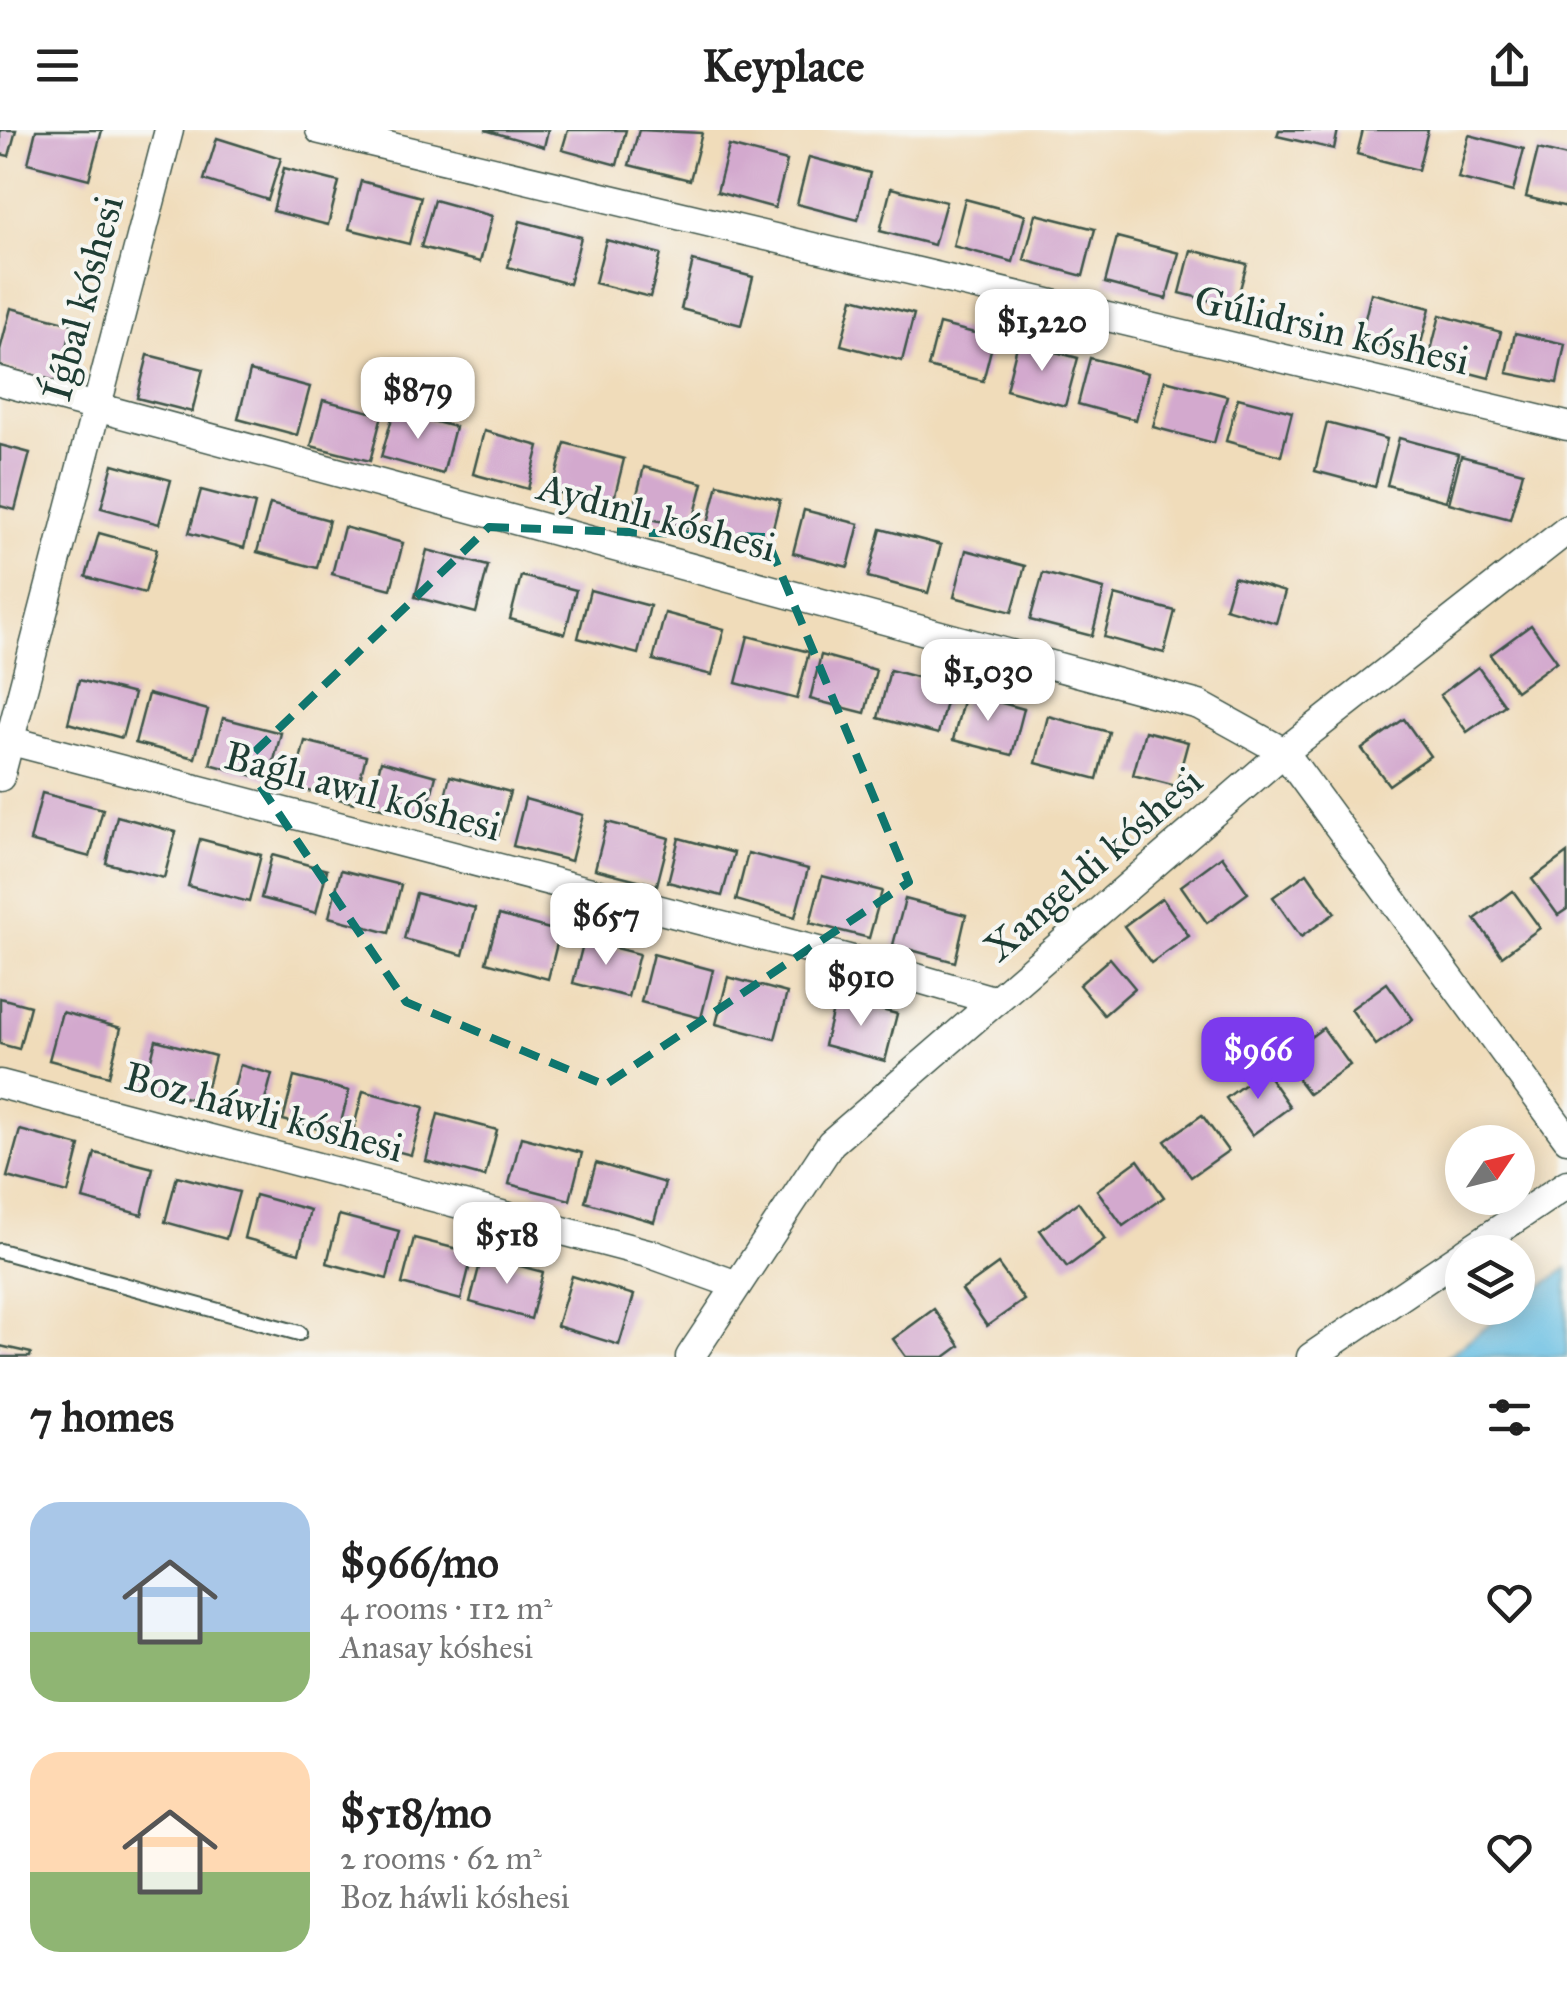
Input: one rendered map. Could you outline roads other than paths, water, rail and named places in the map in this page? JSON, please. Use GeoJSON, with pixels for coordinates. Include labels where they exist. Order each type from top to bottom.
{"type":"FeatureCollection","features":[{"type":"Feature","properties":{"kind":"street","name":"Íǵbal kóshesi"},"geometry":{"type":"LineString","coordinates":[[0,777],[4,739],[169,130]]}},
{"type":"Feature","properties":{"kind":"street","name":"Gúlidrsin kóshesi"},"geometry":{"type":"LineString","coordinates":[[320,130],[1567,426]]}},
{"type":"Feature","properties":{"kind":"street","name":"Aydınlı kóshesi"},"geometry":{"type":"LineString","coordinates":[[0,381],[1199,704],[1284,752]]}},
{"type":"Feature","properties":{"kind":"street","name":"Xangeldi kóshesi"},"geometry":{"type":"LineString","coordinates":[[690,1357],[831,1143],[1284,752],[1567,530]]}},
{"type":"Feature","properties":{"kind":"street","name":"Baǵlı awıl kóshesi"},"geometry":{"type":"LineString","coordinates":[[4,739],[996,1000]]}},
{"type":"Feature","properties":{"kind":"street"},"geometry":{"type":"LineString","coordinates":[[1284,752],[1567,1138]]}},
{"type":"Feature","properties":{"kind":"street","name":"Boz háwli kóshesi"},"geometry":{"type":"LineString","coordinates":[[0,1084],[650,1254],[737,1285]]}},
{"type":"Feature","properties":{"kind":"street"},"geometry":{"type":"LineString","coordinates":[[1492,1235],[1567,1184]]}},
{"type":"Feature","properties":{"kind":"street"},"geometry":{"type":"LineString","coordinates":[[1311,1357],[1445,1267]]}},
{"type":"Feature","properties":{"kind":"lane"},"geometry":{"type":"LineString","coordinates":[[0,1250],[299,1333]]}},
{"type":"Feature","properties":{"kind":"water"},"geometry":{"type":"Polygon","coordinates":[[[1567,1268],[1567,1357],[1446,1357],[1490,1325],[1535,1325],[1535,1292],[1567,1268]]]}}]}
